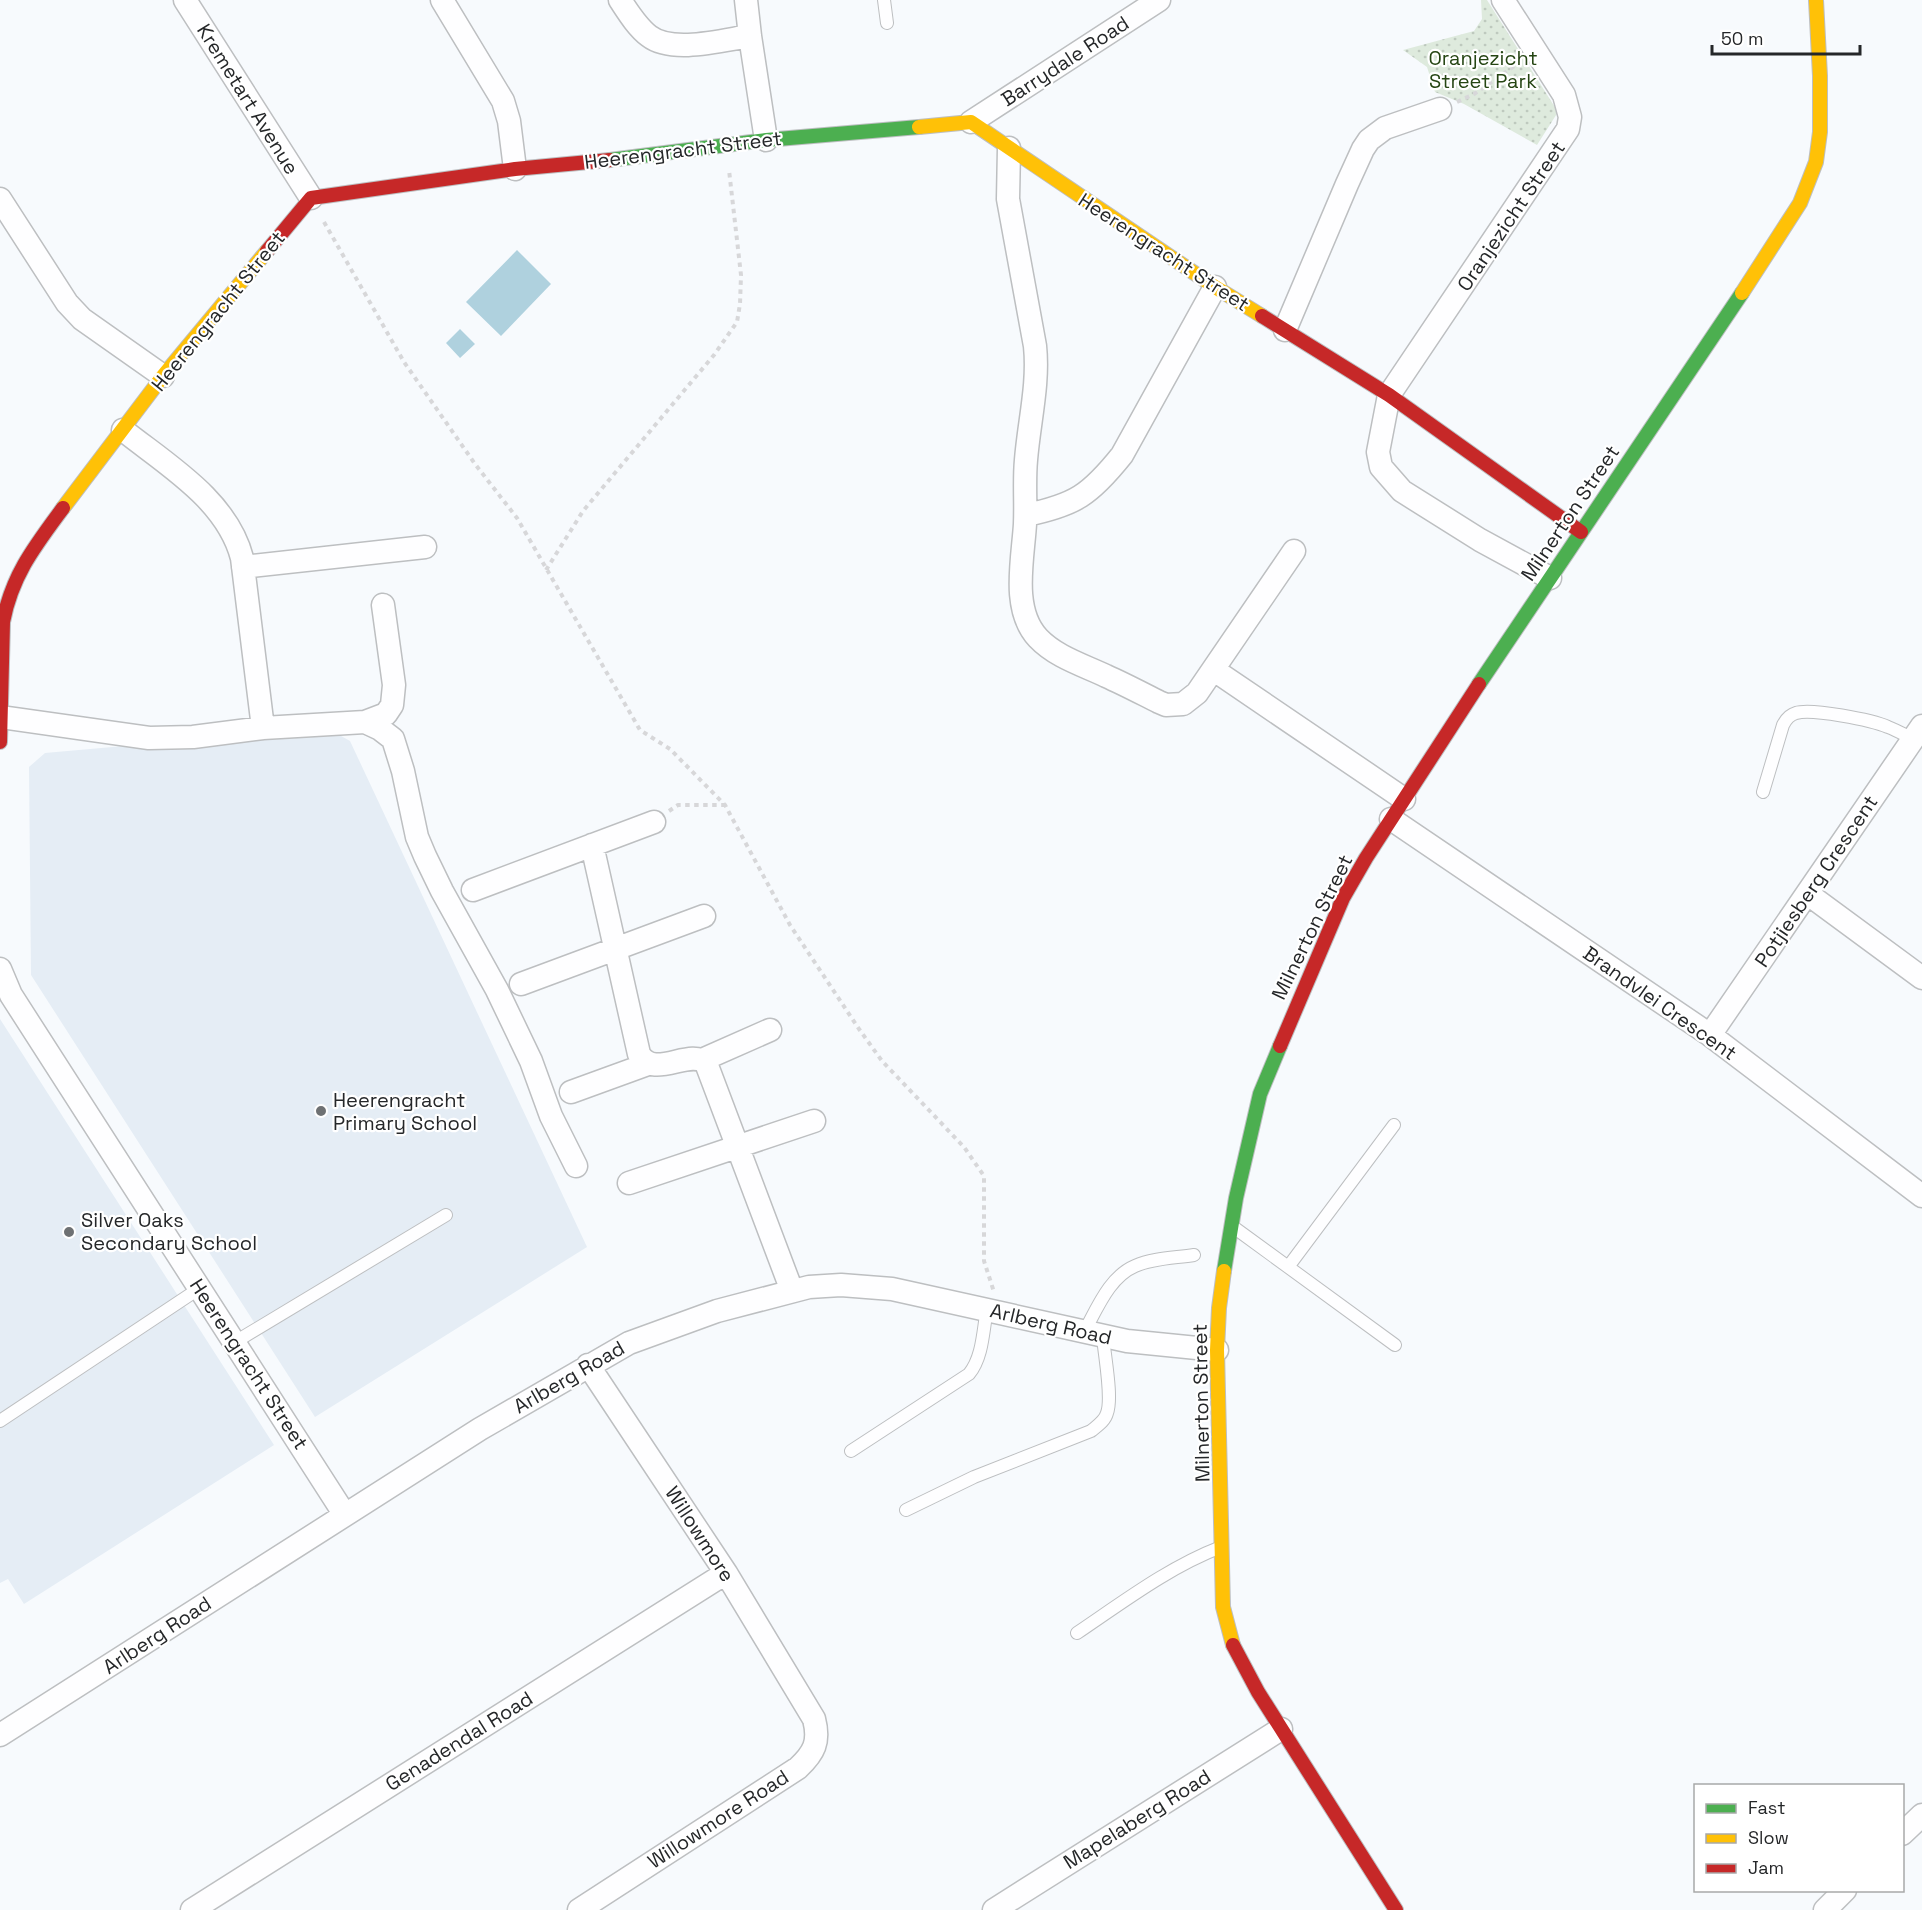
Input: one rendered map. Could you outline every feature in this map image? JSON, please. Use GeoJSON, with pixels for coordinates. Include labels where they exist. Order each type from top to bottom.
{"type":"FeatureCollection","features":[{"type":"Feature","properties":{"kind":"street","name":"Kremetart Avenue"},"geometry":{"type":"LineString","coordinates":[[185,0],[311,198]]}},
{"type":"Feature","properties":{"kind":"street"},"geometry":{"type":"LineString","coordinates":[[442,0],[503,101],[509,121],[515,169]]}},
{"type":"Feature","properties":{"kind":"street"},"geometry":{"type":"LineString","coordinates":[[620,0],[642,30],[660,42],[675,45],[701,44],[750,36]]}},
{"type":"Feature","properties":{"kind":"street"},"geometry":{"type":"LineString","coordinates":[[746,0],[766,140]]}},
{"type":"Feature","properties":{"kind":"street","name":"Barrydale Road"},"geometry":{"type":"LineString","coordinates":[[971,122],[1160,0]]}},
{"type":"Feature","properties":{"kind":"street","name":"Oranjezicht Street"},"geometry":{"type":"LineString","coordinates":[[1389,394],[1568,129],[1570,117],[1568,104],[1503,0]]}},
{"type":"Feature","properties":{"kind":"street","name":"Milnerton Street"},"geometry":{"type":"LineString","coordinates":[[1396,1910],[1238,1657],[1229,1635],[1223,1607],[1217,1350],[1220,1308],[1231,1226],[1260,1094],[1287,1025],[1343,898],[1404,799],[1795,211],[1816,162],[1820,133],[1821,66],[1816,0]]}},
{"type":"Feature","properties":{"kind":"street"},"geometry":{"type":"LineString","coordinates":[[1285,330],[1347,184],[1369,140],[1385,129],[1440,109]]}},
{"type":"Feature","properties":{"kind":"street","name":"Heerengracht Street"},"geometry":{"type":"LineString","coordinates":[[0,742],[3,622],[15,577],[28,555],[163,376],[311,198],[515,169],[636,157],[766,140],[971,122],[1215,287],[1389,394],[1581,532]]}},
{"type":"Feature","properties":{"kind":"street"},"geometry":{"type":"LineString","coordinates":[[1009,148],[1008,200],[1037,364],[1025,462],[1026,515],[1022,606],[1028,623],[1037,637],[1048,647],[1067,658],[1166,705],[1184,704],[1190,700],[1214,670],[1294,551]]}},
{"type":"Feature","properties":{"kind":"street"},"geometry":{"type":"LineString","coordinates":[[0,199],[67,303],[82,319],[163,376]]}},
{"type":"Feature","properties":{"kind":"street"},"geometry":{"type":"LineString","coordinates":[[1026,515],[1069,504],[1088,493],[1103,478],[1122,455],[1215,287]]}},
{"type":"Feature","properties":{"kind":"street"},"geometry":{"type":"LineString","coordinates":[[1389,394],[1378,452],[1379,461],[1393,482],[1433,512],[1550,578]]}},
{"type":"Feature","properties":{"kind":"street"},"geometry":{"type":"LineString","coordinates":[[123,430],[180,474],[214,508],[229,527],[238,544],[243,567],[263,728]]}},
{"type":"Feature","properties":{"kind":"street"},"geometry":{"type":"LineString","coordinates":[[243,567],[425,547]]}},
{"type":"Feature","properties":{"kind":"street"},"geometry":{"type":"LineString","coordinates":[[0,717],[149,738],[193,737],[263,728],[365,722],[386,714],[392,705],[394,685],[383,605]]}},
{"type":"Feature","properties":{"kind":"street"},"geometry":{"type":"LineString","coordinates":[[1214,670],[1404,799]]}},
{"type":"Feature","properties":{"kind":"street"},"geometry":{"type":"LineString","coordinates":[[365,722],[380,729],[393,739],[403,771],[417,837],[425,856],[497,990],[531,1061],[551,1116],[576,1166]]}},
{"type":"Feature","properties":{"kind":"street","name":"Potjiesberg Crescent"},"geometry":{"type":"LineString","coordinates":[[1710,1035],[1917,733]]}},
{"type":"Feature","properties":{"kind":"street","name":"Brandvlei Crescent"},"geometry":{"type":"LineString","coordinates":[[1391,819],[1710,1035],[1922,1196]]}},
{"type":"Feature","properties":{"kind":"street"},"geometry":{"type":"LineString","coordinates":[[473,890],[654,822]]}},
{"type":"Feature","properties":{"kind":"street"},"geometry":{"type":"LineString","coordinates":[[592,845],[637,1047],[642,1060],[648,1064]]}},
{"type":"Feature","properties":{"kind":"street"},"geometry":{"type":"LineString","coordinates":[[1808,894],[1922,978]]}},
{"type":"Feature","properties":{"kind":"street"},"geometry":{"type":"LineString","coordinates":[[521,984],[704,916]]}},
{"type":"Feature","properties":{"kind":"street","name":"Heerengracht Street"},"geometry":{"type":"LineString","coordinates":[[0,969],[11,994],[345,1515]]}},
{"type":"Feature","properties":{"kind":"street"},"geometry":{"type":"LineString","coordinates":[[571,1092],[648,1064],[702,1060],[770,1029]]}},
{"type":"Feature","properties":{"kind":"street"},"geometry":{"type":"LineString","coordinates":[[702,1060],[707,1065],[792,1291]]}},
{"type":"Feature","properties":{"kind":"street"},"geometry":{"type":"LineString","coordinates":[[629,1183],[814,1121]]}},
{"type":"Feature","properties":{"kind":"street","name":"Arlberg Road"},"geometry":{"type":"LineString","coordinates":[[0,1735],[470,1435],[588,1365],[629,1342],[717,1311],[809,1287],[865,1286],[892,1289],[994,1310],[1127,1341],[1217,1350]]}},
{"type":"Feature","properties":{"kind":"street","name":"Willowmore"},"geometry":{"type":"LineString","coordinates":[[588,1365],[726,1573],[806,1706]]}},
{"type":"Feature","properties":{"kind":"street","name":"Genadendal Road"},"geometry":{"type":"LineString","coordinates":[[192,1910],[726,1573]]}},
{"type":"Feature","properties":{"kind":"street","name":"Willowmore Road"},"geometry":{"type":"LineString","coordinates":[[579,1910],[798,1768],[814,1751],[817,1740],[814,1719],[806,1706]]}},
{"type":"Feature","properties":{"kind":"street","name":"Mapelaberg Road"},"geometry":{"type":"LineString","coordinates":[[994,1910],[1281,1729]]}},
{"type":"Feature","properties":{"kind":"street"},"geometry":{"type":"LineString","coordinates":[[1904,1832],[1922,1815]]}},
{"type":"Feature","properties":{"kind":"street"},"geometry":{"type":"LineString","coordinates":[[1825,1910],[1843,1892]]}},
{"type":"Feature","properties":{"kind":"lane"},"geometry":{"type":"LineString","coordinates":[[884,0],[887,23]]}},
{"type":"Feature","properties":{"kind":"lane"},"geometry":{"type":"LineString","coordinates":[[1763,792],[1783,725],[1789,716],[1796,713],[1805,711],[1857,719],[1917,733]]}},
{"type":"Feature","properties":{"kind":"lane"},"geometry":{"type":"LineString","coordinates":[[1288,1267],[1394,1125]]}},
{"type":"Feature","properties":{"kind":"lane"},"geometry":{"type":"LineString","coordinates":[[235,1342],[446,1215]]}},
{"type":"Feature","properties":{"kind":"lane"},"geometry":{"type":"LineString","coordinates":[[1231,1226],[1395,1345]]}},
{"type":"Feature","properties":{"kind":"lane"},"geometry":{"type":"LineString","coordinates":[[906,1510],[974,1477],[1091,1431],[1099,1424],[1107,1415],[1109,1403],[1094,1334],[1111,1286],[1118,1277],[1133,1267],[1194,1255]]}},
{"type":"Feature","properties":{"kind":"lane"},"geometry":{"type":"LineString","coordinates":[[0,1421],[201,1288]]}},
{"type":"Feature","properties":{"kind":"lane"},"geometry":{"type":"LineString","coordinates":[[851,1451],[969,1374],[976,1366],[994,1310]]}},
{"type":"Feature","properties":{"kind":"lane"},"geometry":{"type":"LineString","coordinates":[[1077,1633],[1186,1563],[1222,1547]]}},
{"type":"Feature","properties":{"kind":"path"},"geometry":{"type":"LineString","coordinates":[[1440,109],[1474,94],[1535,50]]}},
{"type":"Feature","properties":{"kind":"path"},"geometry":{"type":"LineString","coordinates":[[546,570],[584,512],[714,356],[737,322],[741,275],[727,145]]}},
{"type":"Feature","properties":{"kind":"path"},"geometry":{"type":"LineString","coordinates":[[311,198],[404,362],[475,464],[517,518],[639,730],[670,748],[725,805],[790,925],[859,1029],[882,1061],[964,1146],[984,1176],[984,1261],[994,1310]]}},
{"type":"Feature","properties":{"kind":"path"},"geometry":{"type":"LineString","coordinates":[[654,822],[678,805],[725,805]]}},
{"type":"Feature","properties":{"kind":"shaded area","name":"Heerengracht Primary School"},"geometry":{"type":"Polygon","coordinates":[[[327,728],[350,741],[587,1247],[315,1417],[31,975],[29,767],[45,753],[327,728]]]}},
{"type":"Feature","properties":{"kind":"shaded area","name":"Silver Oaks Secondary School"},"geometry":{"type":"Polygon","coordinates":[[[0,1019],[274,1445],[24,1604],[8,1579],[0,1583],[0,1019]]]}},
{"type":"Feature","properties":{"kind":"green space","name":"Oranjezicht Street Park"},"geometry":{"type":"Polygon","coordinates":[[[1481,0],[1487,0],[1558,112],[1537,145],[1464,104],[1435,92],[1427,67],[1403,50],[1474,31],[1482,19],[1481,0]]]}},
{"type":"Feature","properties":{"kind":"water"},"geometry":{"type":"Polygon","coordinates":[[[517,250],[551,284],[501,336],[466,302],[517,250]]]}},
{"type":"Feature","properties":{"kind":"water"},"geometry":{"type":"Polygon","coordinates":[[[460,329],[475,344],[460,358],[446,343],[460,329]]]}},
{"type":"Feature","properties":{"kind":"traffic: fast"},"geometry":{"type":"LineString","coordinates":[[610,160],[766,140],[919,127]]}},
{"type":"Feature","properties":{"kind":"traffic: fast"},"geometry":{"type":"LineString","coordinates":[[1479,684],[1742,293]]}},
{"type":"Feature","properties":{"kind":"traffic: fast"},"geometry":{"type":"LineString","coordinates":[[1224,1271],[1236,1198],[1260,1094],[1280,1046]]}},
{"type":"Feature","properties":{"kind":"traffic: slow"},"geometry":{"type":"LineString","coordinates":[[1742,293],[1800,203],[1816,162],[1820,132],[1816,0]]}},
{"type":"Feature","properties":{"kind":"traffic: slow"},"geometry":{"type":"LineString","coordinates":[[919,127],[971,122],[1215,287],[1262,316]]}},
{"type":"Feature","properties":{"kind":"traffic: slow"},"geometry":{"type":"LineString","coordinates":[[63,508],[163,376],[267,251]]}},
{"type":"Feature","properties":{"kind":"traffic: slow"},"geometry":{"type":"LineString","coordinates":[[1224,1271],[1217,1350],[1223,1607],[1233,1645]]}},
{"type":"Feature","properties":{"kind":"traffic: jam"},"geometry":{"type":"LineString","coordinates":[[267,251],[311,198],[515,169],[610,160]]}},
{"type":"Feature","properties":{"kind":"traffic: jam"},"geometry":{"type":"LineString","coordinates":[[1262,316],[1389,395],[1581,532]]}},
{"type":"Feature","properties":{"kind":"traffic: jam"},"geometry":{"type":"LineString","coordinates":[[0,742],[3,622],[7,605],[26,562],[63,508]]}},
{"type":"Feature","properties":{"kind":"traffic: jam"},"geometry":{"type":"LineString","coordinates":[[1280,1046],[1343,898],[1366,858],[1479,684]]}},
{"type":"Feature","properties":{"kind":"traffic: jam"},"geometry":{"type":"LineString","coordinates":[[1233,1645],[1258,1692],[1396,1910]]}},
{"type":"Feature","properties":{"kind":"place","name":"Heerengracht Primary School"},"geometry":{"type":"Point","coordinates":[321,1111]}},
{"type":"Feature","properties":{"kind":"place","name":"Silver Oaks Secondary School"},"geometry":{"type":"Point","coordinates":[69,1232]}}]}
